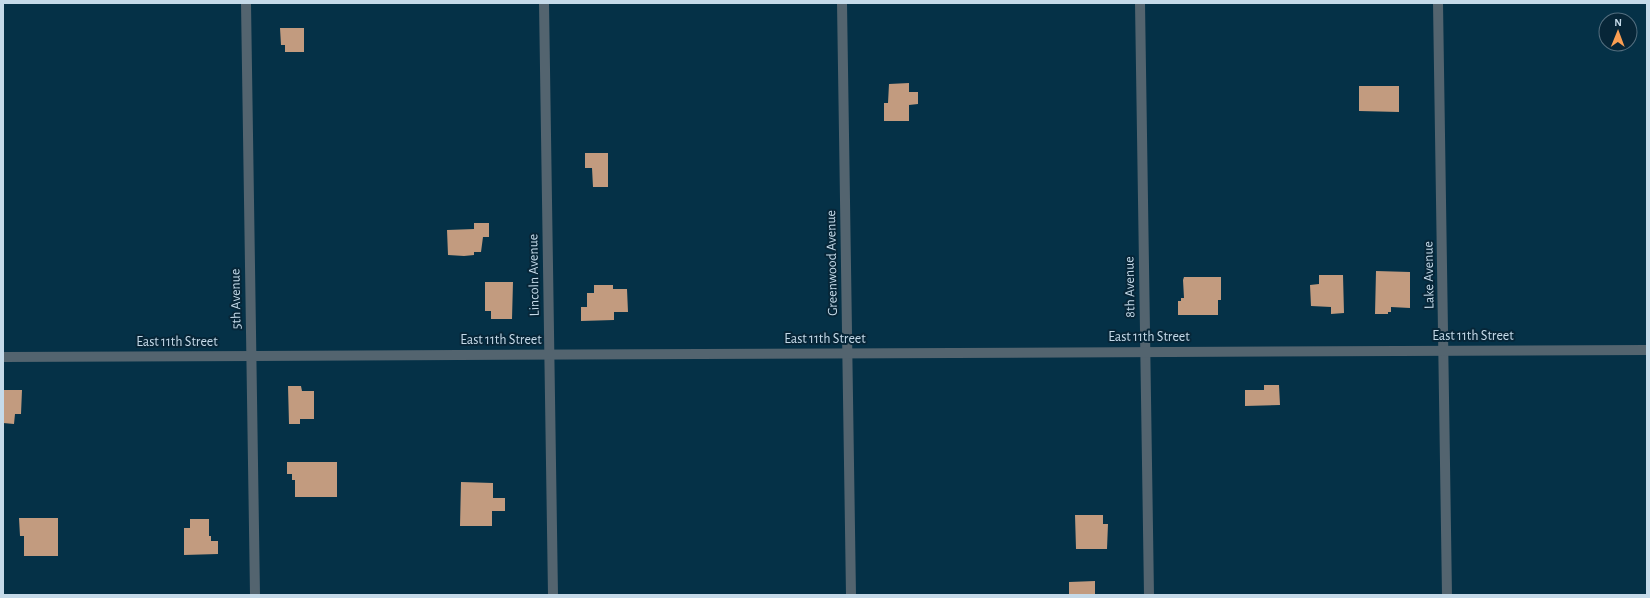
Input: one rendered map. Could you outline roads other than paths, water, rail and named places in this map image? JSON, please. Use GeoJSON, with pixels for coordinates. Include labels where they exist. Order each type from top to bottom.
{"type":"FeatureCollection","features":[{"type":"Feature","properties":{"kind":"street","name":"5th Avenue"},"geometry":{"type":"LineString","coordinates":[[246,3],[255,595]]}},
{"type":"Feature","properties":{"kind":"street","name":"Lincoln Avenue"},"geometry":{"type":"LineString","coordinates":[[544,3],[553,595]]}},
{"type":"Feature","properties":{"kind":"street","name":"Greenwood Avenue"},"geometry":{"type":"LineString","coordinates":[[842,3],[851,595]]}},
{"type":"Feature","properties":{"kind":"street","name":"8th Avenue"},"geometry":{"type":"LineString","coordinates":[[1140,3],[1149,595]]}},
{"type":"Feature","properties":{"kind":"street","name":"Lake Avenue"},"geometry":{"type":"LineString","coordinates":[[1438,3],[1447,595]]}},
{"type":"Feature","properties":{"kind":"street","name":"East 11th Street"},"geometry":{"type":"LineString","coordinates":[[3,357],[847,352],[1647,350]]}}]}
